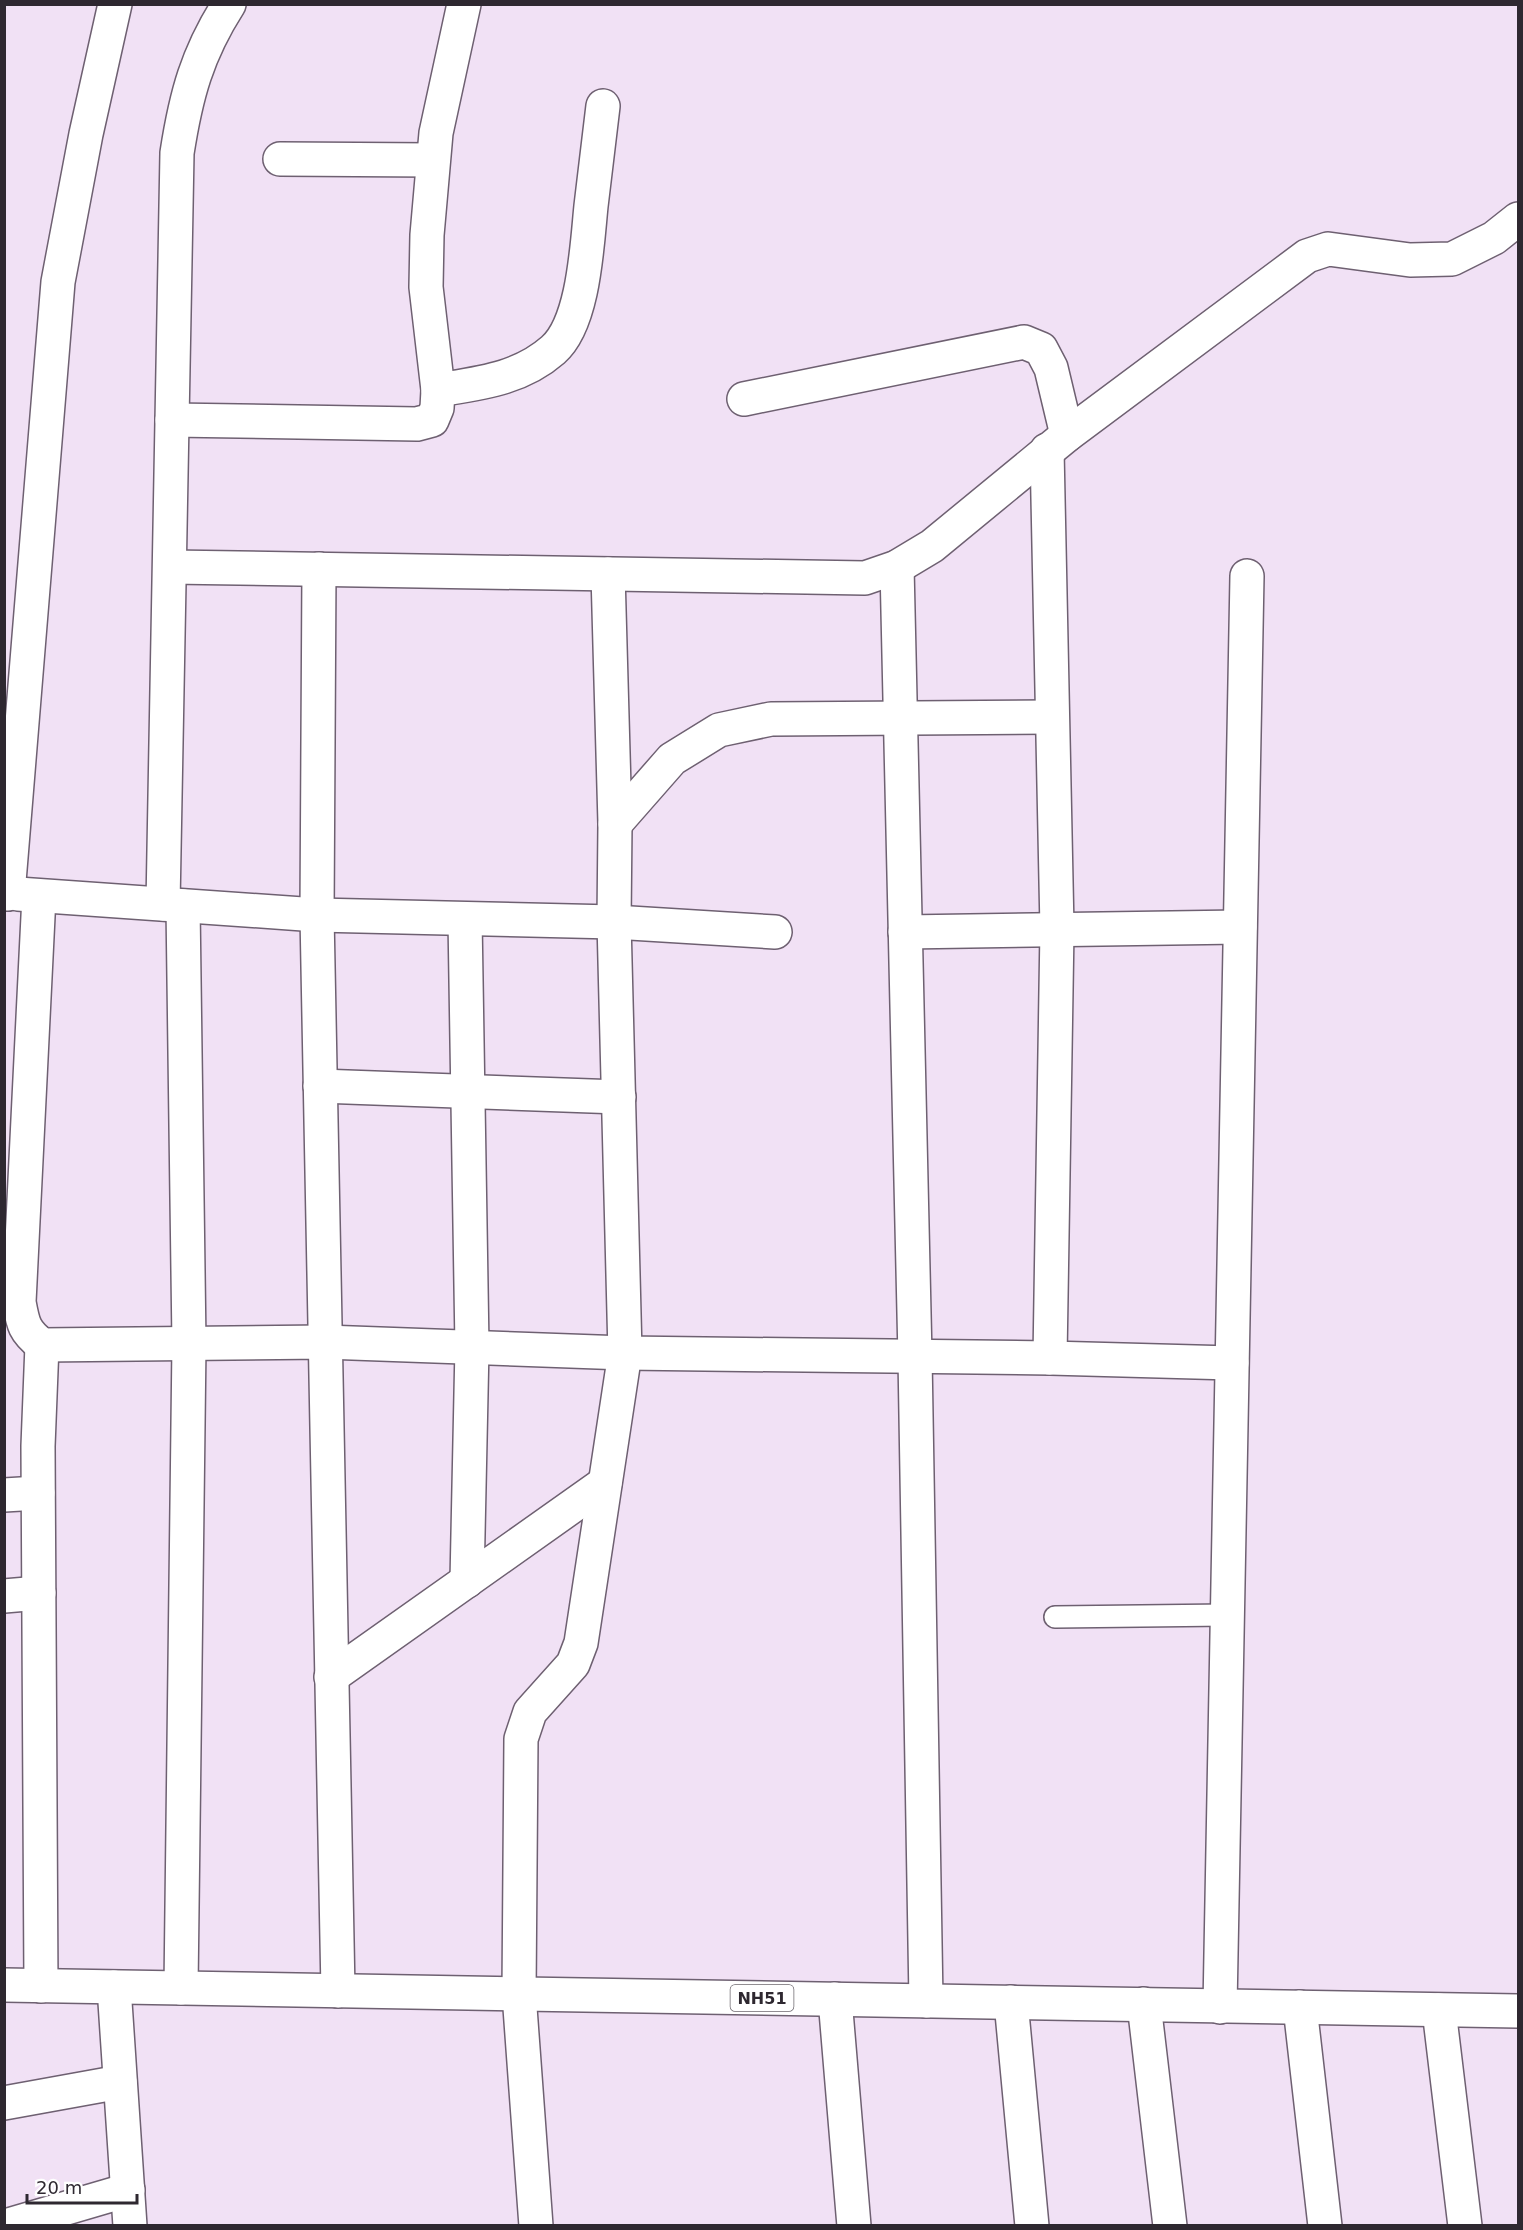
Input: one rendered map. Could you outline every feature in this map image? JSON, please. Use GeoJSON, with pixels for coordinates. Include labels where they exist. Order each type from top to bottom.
{"type":"FeatureCollection","features":[{"type":"Feature","properties":{"kind":"main road"},"geometry":{"type":"LineString","coordinates":[[115,4],[86,135],[58,282],[17,894],[20,1302],[22,1322],[28,1334],[42,1345],[325,1342],[625,1353],[1050,1358],[1232,1363]]}},
{"type":"Feature","properties":{"kind":"main road"},"geometry":{"type":"LineString","coordinates":[[181,1988],[189,1344],[173,905],[170,567],[177,153],[183,115],[194,72],[210,34],[229,4]]}},
{"type":"Feature","properties":{"kind":"main road"},"geometry":{"type":"LineString","coordinates":[[172,420],[417,424],[432,420],[437,408],[438,390],[426,287],[427,235],[436,133],[464,4]]}},
{"type":"Feature","properties":{"kind":"main road"},"geometry":{"type":"LineString","coordinates":[[438,390],[503,378],[528,368],[555,349],[570,326],[582,283],[603,106]]}},
{"type":"Feature","properties":{"kind":"main road"},"geometry":{"type":"LineString","coordinates":[[280,159],[433,160]]}},
{"type":"Feature","properties":{"kind":"main road"},"geometry":{"type":"LineString","coordinates":[[170,567],[865,578],[897,567],[932,546],[1057,442],[1307,256],[1328,249],[1410,260],[1452,259],[1494,238],[1518,219]]}},
{"type":"Feature","properties":{"kind":"main road"},"geometry":{"type":"LineString","coordinates":[[744,399],[1024,342],[1041,349],[1051,368],[1057,442],[1053,717],[1057,929],[1050,1358]]}},
{"type":"Feature","properties":{"kind":"main road"},"geometry":{"type":"LineString","coordinates":[[897,567],[915,1356],[926,2001]]}},
{"type":"Feature","properties":{"kind":"main road"},"geometry":{"type":"LineString","coordinates":[[319,569],[317,915],[338,1991]]}},
{"type":"Feature","properties":{"kind":"main road"},"geometry":{"type":"LineString","coordinates":[[536,2226],[519,1994],[521,1739],[530,1713],[573,1664],[581,1643],[625,1353],[608,574]]}},
{"type":"Feature","properties":{"kind":"main road"},"geometry":{"type":"LineString","coordinates":[[1220,2007],[1246,576]]}},
{"type":"Feature","properties":{"kind":"main road"},"geometry":{"type":"LineString","coordinates":[[615,824],[672,759],[720,730],[771,719],[1053,717]]}},
{"type":"Feature","properties":{"kind":"main road"},"geometry":{"type":"LineString","coordinates":[[17,894],[317,915],[614,922],[775,932]]}},
{"type":"Feature","properties":{"kind":"main road"},"geometry":{"type":"LineString","coordinates":[[465,919],[472,1347],[467,1581]]}},
{"type":"Feature","properties":{"kind":"main road"},"geometry":{"type":"LineString","coordinates":[[905,932],[1240,927]]}},
{"type":"Feature","properties":{"kind":"main road"},"geometry":{"type":"LineString","coordinates":[[320,1086],[619,1097]]}},
{"type":"Feature","properties":{"kind":"main road"},"geometry":{"type":"LineString","coordinates":[[41,1986],[38,1493],[42,1345]]}},
{"type":"Feature","properties":{"kind":"main road"},"geometry":{"type":"LineString","coordinates":[[331,1677],[605,1483]]}},
{"type":"Feature","properties":{"kind":"main road"},"geometry":{"type":"LineString","coordinates":[[4,1495],[38,1493]]}},
{"type":"Feature","properties":{"kind":"main road"},"geometry":{"type":"LineString","coordinates":[[4,1596],[39,1593]]}},
{"type":"Feature","properties":{"kind":"main road","name":"NH51"},"geometry":{"type":"LineString","coordinates":[[4,1985],[1518,2011]]}},
{"type":"Feature","properties":{"kind":"main road"},"geometry":{"type":"LineString","coordinates":[[114,1987],[130,2226]]}},
{"type":"Feature","properties":{"kind":"main road"},"geometry":{"type":"LineString","coordinates":[[835,1999],[854,2226]]}},
{"type":"Feature","properties":{"kind":"main road"},"geometry":{"type":"LineString","coordinates":[[1011,2002],[1032,2226]]}},
{"type":"Feature","properties":{"kind":"main road"},"geometry":{"type":"LineString","coordinates":[[1144,2004],[1170,2226]]}},
{"type":"Feature","properties":{"kind":"main road"},"geometry":{"type":"LineString","coordinates":[[1300,2007],[1325,2226]]}},
{"type":"Feature","properties":{"kind":"main road"},"geometry":{"type":"LineString","coordinates":[[1439,2010],[1465,2226]]}},
{"type":"Feature","properties":{"kind":"main road"},"geometry":{"type":"LineString","coordinates":[[4,2103],[120,2082]]}},
{"type":"Feature","properties":{"kind":"main road"},"geometry":{"type":"LineString","coordinates":[[5,2226],[128,2190]]}},
{"type":"Feature","properties":{"kind":"lane"},"geometry":{"type":"LineString","coordinates":[[1055,1617],[1227,1615]]}}]}
